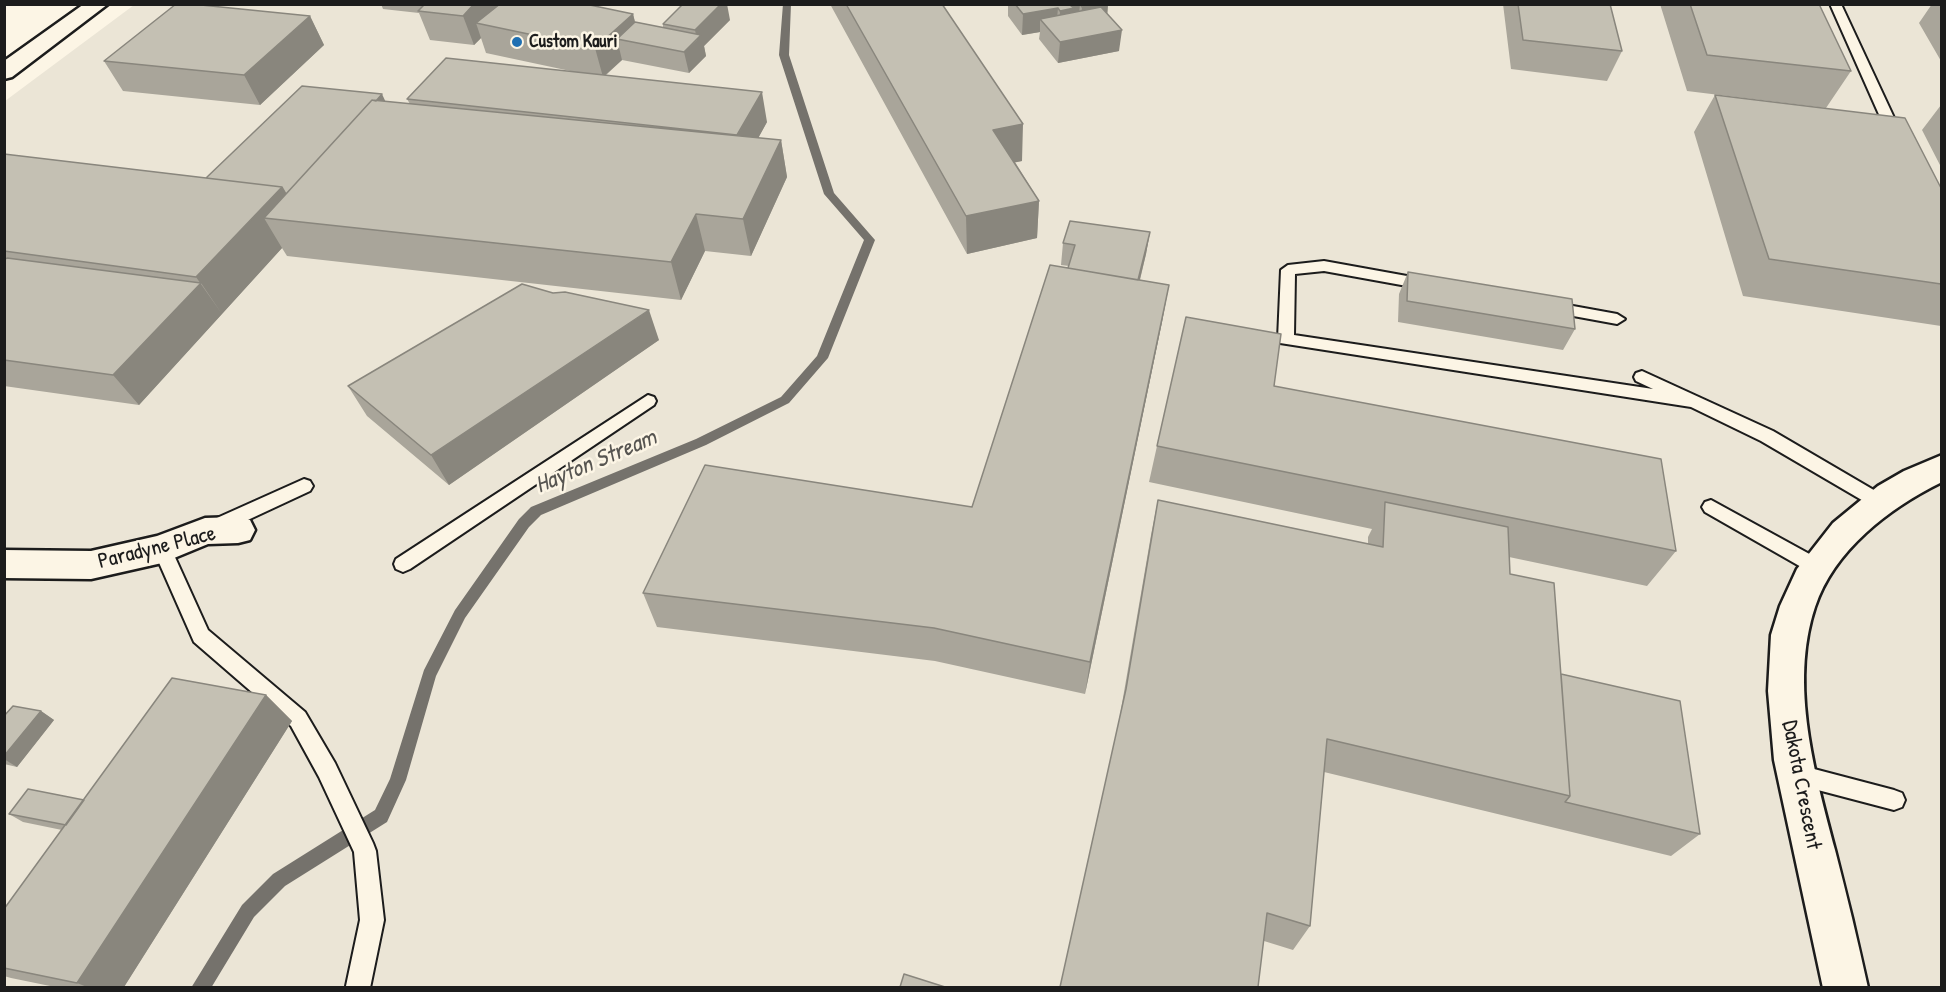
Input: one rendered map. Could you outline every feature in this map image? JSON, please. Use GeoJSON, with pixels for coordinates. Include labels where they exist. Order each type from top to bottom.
{"type":"FeatureCollection","features":[{"type":"Feature","properties":{"kind":"street"},"geometry":{"type":"LineString","coordinates":[[4,72],[98,4]]}},
{"type":"Feature","properties":{"kind":"street","name":"Dakota Crescent"},"geometry":{"type":"LineString","coordinates":[[1846,987],[1795,774],[1786,713],[1789,636],[1817,567],[1844,531],[1878,501],[1908,482],[1941,467]]}},
{"type":"Feature","properties":{"kind":"street","name":"Paradyne Place"},"geometry":{"type":"LineString","coordinates":[[4,564],[91,565],[162,549],[221,531]]}},
{"type":"Feature","properties":{"kind":"lane"},"geometry":{"type":"LineString","coordinates":[[1834,4],[1900,146]]}},
{"type":"Feature","properties":{"kind":"lane"},"geometry":{"type":"LineString","coordinates":[[1441,287],[1324,266],[1288,270],[1286,339],[1697,402]]}},
{"type":"Feature","properties":{"kind":"lane"},"geometry":{"type":"LineString","coordinates":[[1535,304],[1617,319]]}},
{"type":"Feature","properties":{"kind":"lane"},"geometry":{"type":"LineString","coordinates":[[1642,376],[1767,436],[1878,501]]}},
{"type":"Feature","properties":{"kind":"lane"},"geometry":{"type":"LineString","coordinates":[[403,564],[648,401]]}},
{"type":"Feature","properties":{"kind":"lane"},"geometry":{"type":"LineString","coordinates":[[221,531],[304,486]]}},
{"type":"Feature","properties":{"kind":"lane"},"geometry":{"type":"LineString","coordinates":[[1711,507],[1817,567]]}},
{"type":"Feature","properties":{"kind":"lane"},"geometry":{"type":"LineString","coordinates":[[162,549],[201,636],[298,719],[364,851],[372,921],[358,986]]}},
{"type":"Feature","properties":{"kind":"lane"},"geometry":{"type":"LineString","coordinates":[[1795,774],[1894,800]]}},
{"type":"Feature","properties":{"kind":"shaded area"},"geometry":{"type":"Polygon","coordinates":[[[134,5],[1941,5],[1941,987],[5,988],[5,101],[134,5]]]}},
{"type":"Feature","properties":{"kind":"building"},"geometry":{"type":"Polygon","coordinates":[[[176,4],[310,16],[244,75],[104,61],[176,4]]]}},
{"type":"Feature","properties":{"kind":"building"},"geometry":{"type":"Polygon","coordinates":[[[425,4],[474,4],[463,16],[418,11],[425,4]]]}},
{"type":"Feature","properties":{"kind":"building"},"geometry":{"type":"Polygon","coordinates":[[[500,4],[585,4],[633,14],[595,48],[476,23],[500,4]]]}},
{"type":"Feature","properties":{"kind":"building"},"geometry":{"type":"Polygon","coordinates":[[[683,4],[721,4],[695,30],[663,24],[683,4]]]}},
{"type":"Feature","properties":{"kind":"building"},"geometry":{"type":"Polygon","coordinates":[[[846,4],[942,4],[1023,124],[993,130],[1039,201],[966,216],[846,4]]]}},
{"type":"Feature","properties":{"kind":"building"},"geometry":{"type":"Polygon","coordinates":[[[1015,4],[1078,4],[1071,6],[1074,8],[1060,11],[1058,8],[1023,14],[1015,4]]]}},
{"type":"Feature","properties":{"kind":"building"},"geometry":{"type":"Polygon","coordinates":[[[1080,4],[1094,4],[1094,5],[1082,7],[1080,4]]]}},
{"type":"Feature","properties":{"kind":"building"},"geometry":{"type":"Polygon","coordinates":[[[1518,4],[1610,4],[1622,51],[1523,40],[1518,4]]]}},
{"type":"Feature","properties":{"kind":"building"},"geometry":{"type":"Polygon","coordinates":[[[1690,4],[1819,4],[1851,71],[1707,55],[1690,4]]]}},
{"type":"Feature","properties":{"kind":"building"},"geometry":{"type":"Polygon","coordinates":[[[1101,7],[1122,30],[1060,42],[1040,19],[1101,7]]]}},
{"type":"Feature","properties":{"kind":"building"},"geometry":{"type":"Polygon","coordinates":[[[635,22],[701,35],[684,52],[617,39],[635,22]]]}},
{"type":"Feature","properties":{"kind":"building"},"geometry":{"type":"Polygon","coordinates":[[[446,58],[762,92],[737,135],[407,99],[446,58]]]}},
{"type":"Feature","properties":{"kind":"building"},"geometry":{"type":"Polygon","coordinates":[[[302,86],[382,94],[376,101],[372,100],[286,194],[282,187],[206,178],[302,86]]]}},
{"type":"Feature","properties":{"kind":"building"},"geometry":{"type":"Polygon","coordinates":[[[1715,95],[1905,118],[1941,188],[1941,284],[1769,259],[1715,95]]]}},
{"type":"Feature","properties":{"kind":"building"},"geometry":{"type":"Polygon","coordinates":[[[372,100],[781,140],[743,219],[696,214],[671,262],[264,218],[372,100]]]}},
{"type":"Feature","properties":{"kind":"building"},"geometry":{"type":"Polygon","coordinates":[[[4,154],[282,187],[196,277],[4,251],[4,154]]]}},
{"type":"Feature","properties":{"kind":"building"},"geometry":{"type":"Polygon","coordinates":[[[1070,221],[1150,232],[1138,280],[1068,268],[1075,245],[1063,243],[1070,221]]]}},
{"type":"Feature","properties":{"kind":"building"},"geometry":{"type":"Polygon","coordinates":[[[7,258],[201,283],[113,375],[4,360],[4,260],[7,258]]]}},
{"type":"Feature","properties":{"kind":"building"},"geometry":{"type":"Polygon","coordinates":[[[1050,265],[1169,285],[1090,662],[934,628],[643,593],[705,465],[972,507],[1050,265]]]}},
{"type":"Feature","properties":{"kind":"building"},"geometry":{"type":"Polygon","coordinates":[[[1408,272],[1572,299],[1575,329],[1407,301],[1408,272]]]}},
{"type":"Feature","properties":{"kind":"building"},"geometry":{"type":"Polygon","coordinates":[[[522,284],[553,293],[565,292],[649,310],[431,455],[348,386],[522,284]]]}},
{"type":"Feature","properties":{"kind":"building"},"geometry":{"type":"Polygon","coordinates":[[[1186,317],[1281,334],[1274,386],[1661,459],[1676,551],[1157,446],[1186,317]]]}},
{"type":"Feature","properties":{"kind":"building"},"geometry":{"type":"Polygon","coordinates":[[[1158,500],[1383,547],[1385,502],[1508,527],[1510,574],[1554,583],[1570,796],[1327,739],[1310,926],[1267,913],[1258,987],[1060,987],[1126,689],[1158,500]]]}},
{"type":"Feature","properties":{"kind":"building"},"geometry":{"type":"Polygon","coordinates":[[[1561,674],[1680,701],[1700,834],[1565,802],[1570,796],[1561,674]]]}},
{"type":"Feature","properties":{"kind":"building"},"geometry":{"type":"Polygon","coordinates":[[[172,678],[266,695],[77,983],[4,968],[4,909],[172,678]]]}},
{"type":"Feature","properties":{"kind":"building"},"geometry":{"type":"Polygon","coordinates":[[[13,706],[41,711],[4,756],[4,716],[13,706]]]}},
{"type":"Feature","properties":{"kind":"building"},"geometry":{"type":"Polygon","coordinates":[[[28,789],[84,800],[66,825],[9,814],[28,789]]]}},
{"type":"Feature","properties":{"kind":"building"},"geometry":{"type":"Polygon","coordinates":[[[904,974],[945,987],[900,987],[904,974]]]}},
{"type":"Feature","properties":{"kind":"waterway","name":"Hayton Stream"},"geometry":{"type":"LineString","coordinates":[[200,988],[248,911],[279,880],[381,816],[398,780],[429,675],[460,614],[524,523],[536,511],[701,442],[785,400],[822,358],[870,240],[829,194],[784,55],[787,4]]}},
{"type":"Feature","properties":{"kind":"place","name":"Custom Kauri"},"geometry":{"type":"Point","coordinates":[517,42]}}]}
